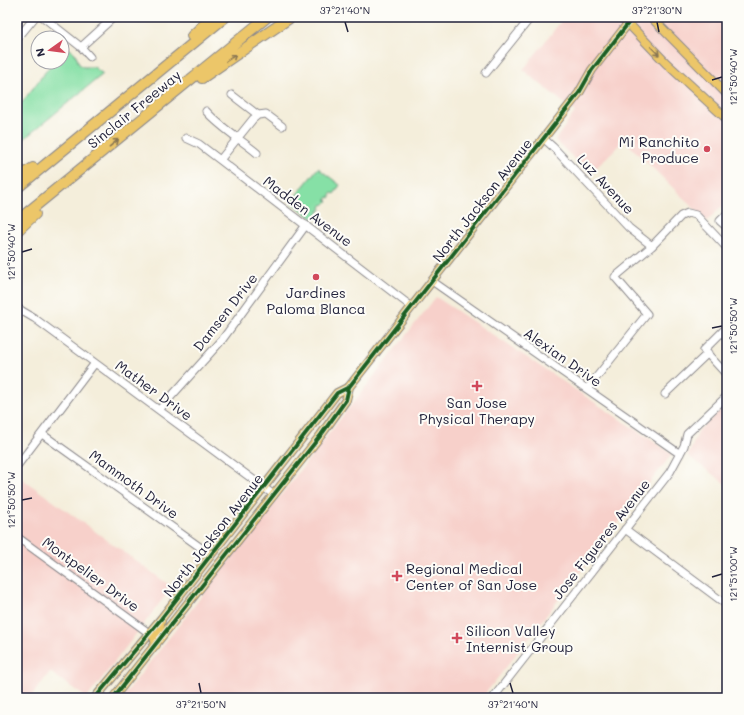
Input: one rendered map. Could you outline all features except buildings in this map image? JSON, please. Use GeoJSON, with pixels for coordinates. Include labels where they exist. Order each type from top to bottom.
{"type":"FeatureCollection","features":[{"type":"Feature","properties":{"kind":"highway"},"geometry":{"type":"LineString","coordinates":[[134,92],[212,17]]}},
{"type":"Feature","properties":{"kind":"highway","name":"Sinclair Freeway"},"geometry":{"type":"LineString","coordinates":[[17,188],[225,17]]}},
{"type":"Feature","properties":{"kind":"highway","name":"Sinclair Freeway"},"geometry":{"type":"LineString","coordinates":[[17,221],[268,17]]}},
{"type":"Feature","properties":{"kind":"highway"},"geometry":{"type":"LineString","coordinates":[[141,120],[291,17]]}},
{"type":"Feature","properties":{"kind":"highway"},"geometry":{"type":"LineString","coordinates":[[17,178],[72,144]]}},
{"type":"Feature","properties":{"kind":"highway"},"geometry":{"type":"LineString","coordinates":[[17,231],[86,166]]}},
{"type":"Feature","properties":{"kind":"main road"},"geometry":{"type":"LineString","coordinates":[[622,17],[630,20],[666,62],[727,119]]}},
{"type":"Feature","properties":{"kind":"main road"},"geometry":{"type":"LineString","coordinates":[[651,17],[727,94]]}},
{"type":"Feature","properties":{"kind":"main road","name":"North Jackson Avenue"},"geometry":{"type":"LineString","coordinates":[[95,698],[211,555],[337,393],[349,387],[579,93],[592,70],[630,20]]}},
{"type":"Feature","properties":{"kind":"main road","name":"North Jackson Avenue"},"geometry":{"type":"LineString","coordinates":[[113,698],[321,435],[346,400],[349,387]]}},
{"type":"Feature","properties":{"kind":"main road"},"geometry":{"type":"LineString","coordinates":[[156,645],[154,637],[161,625],[161,618]]}},
{"type":"Feature","properties":{"kind":"street"},"geometry":{"type":"LineString","coordinates":[[17,39],[35,17]]}},
{"type":"Feature","properties":{"kind":"street"},"geometry":{"type":"LineString","coordinates":[[43,17],[81,47],[90,57]]}},
{"type":"Feature","properties":{"kind":"street"},"geometry":{"type":"LineString","coordinates":[[81,47],[114,17]]}},
{"type":"Feature","properties":{"kind":"street"},"geometry":{"type":"LineString","coordinates":[[486,73],[531,17]]}},
{"type":"Feature","properties":{"kind":"street"},"geometry":{"type":"LineString","coordinates":[[232,95],[258,115]]}},
{"type":"Feature","properties":{"kind":"street"},"geometry":{"type":"LineString","coordinates":[[206,111],[216,122],[239,137],[257,153]]}},
{"type":"Feature","properties":{"kind":"street"},"geometry":{"type":"LineString","coordinates":[[220,160],[253,119],[258,115],[266,114],[282,126]]}},
{"type":"Feature","properties":{"kind":"street","name":"Madden Avenue"},"geometry":{"type":"LineString","coordinates":[[186,138],[199,144],[412,307]]}},
{"type":"Feature","properties":{"kind":"street","name":"Luz Avenue"},"geometry":{"type":"LineString","coordinates":[[544,138],[629,228],[652,246]]}},
{"type":"Feature","properties":{"kind":"street"},"geometry":{"type":"LineString","coordinates":[[587,389],[647,314],[615,277],[652,246],[681,216],[688,213],[696,215],[727,248]]}},
{"type":"Feature","properties":{"kind":"street"},"geometry":{"type":"LineString","coordinates":[[727,214],[720,221],[727,227]]}},
{"type":"Feature","properties":{"kind":"street","name":"Damsen Drive"},"geometry":{"type":"LineString","coordinates":[[159,410],[222,340],[306,225]]}},
{"type":"Feature","properties":{"kind":"street","name":"Alexian Drive"},"geometry":{"type":"LineString","coordinates":[[432,281],[680,454]]}},
{"type":"Feature","properties":{"kind":"street","name":"Mather Drive"},"geometry":{"type":"LineString","coordinates":[[18,311],[95,363],[274,495]]}},
{"type":"Feature","properties":{"kind":"street"},"geometry":{"type":"LineString","coordinates":[[727,327],[704,350],[727,375]]}},
{"type":"Feature","properties":{"kind":"street"},"geometry":{"type":"LineString","coordinates":[[665,394],[708,353]]}},
{"type":"Feature","properties":{"kind":"street"},"geometry":{"type":"LineString","coordinates":[[17,466],[95,363]]}},
{"type":"Feature","properties":{"kind":"street","name":"Jose Figueres Avenue"},"geometry":{"type":"LineString","coordinates":[[493,698],[670,472],[684,446],[687,434],[727,396]]}},
{"type":"Feature","properties":{"kind":"street","name":"Mammoth Drive"},"geometry":{"type":"LineString","coordinates":[[42,434],[211,555]]}},
{"type":"Feature","properties":{"kind":"street"},"geometry":{"type":"LineString","coordinates":[[626,529],[727,605]]}},
{"type":"Feature","properties":{"kind":"street","name":"Montpelier Drive"},"geometry":{"type":"LineString","coordinates":[[17,537],[149,633]]}},
{"type":"Feature","properties":{"kind":"shaded area"},"geometry":{"type":"Polygon","coordinates":[[[559,17],[727,17],[727,201],[707,221],[624,140],[590,174],[555,140],[575,112],[523,70],[562,20],[559,17]]]}},
{"type":"Feature","properties":{"kind":"shaded area","name":"Regional Medical Center of San Jose"},"geometry":{"type":"Polygon","coordinates":[[[436,297],[672,454],[482,698],[122,698],[436,297]]]}},
{"type":"Feature","properties":{"kind":"shaded area"},"geometry":{"type":"Polygon","coordinates":[[[727,404],[727,485],[688,456],[699,430],[727,404]]]}},
{"type":"Feature","properties":{"kind":"shaded area"},"geometry":{"type":"Polygon","coordinates":[[[17,475],[172,587],[87,698],[50,672],[30,698],[22,698],[17,694],[17,475]]]}},
{"type":"Feature","properties":{"kind":"green space"},"geometry":{"type":"Polygon","coordinates":[[[70,49],[75,53],[79,64],[83,67],[94,67],[103,74],[25,138],[17,148],[17,109],[47,70],[70,70],[70,49]]]}},
{"type":"Feature","properties":{"kind":"green space"},"geometry":{"type":"Polygon","coordinates":[[[318,168],[340,185],[334,194],[332,193],[330,195],[330,198],[328,197],[326,200],[328,201],[324,205],[323,204],[321,207],[322,208],[313,219],[291,202],[318,168]]]}},
{"type":"Feature","properties":{"kind":"cycle path"},"geometry":{"type":"LineString","coordinates":[[95,698],[161,619],[337,393],[349,387],[579,93],[592,70],[633,17]]}},
{"type":"Feature","properties":{"kind":"cycle path"},"geometry":{"type":"LineString","coordinates":[[113,698],[321,435],[346,400],[349,387]]}},
{"type":"Feature","properties":{"kind":"place","name":"Mi Ranchito Produce"},"geometry":{"type":"Point","coordinates":[707,149]}},
{"type":"Feature","properties":{"kind":"place","name":"Jardines Paloma Blanca"},"geometry":{"type":"Point","coordinates":[316,277]}},
{"type":"Feature","properties":{"kind":"place","name":"San Jose Physical Therapy"},"geometry":{"type":"Point","coordinates":[477,386]}},
{"type":"Feature","properties":{"kind":"place","name":"Regional Medical Center of San Jose"},"geometry":{"type":"Point","coordinates":[397,576]}},
{"type":"Feature","properties":{"kind":"place","name":"Silicon Valley Internist Group"},"geometry":{"type":"Point","coordinates":[457,638]}}]}
